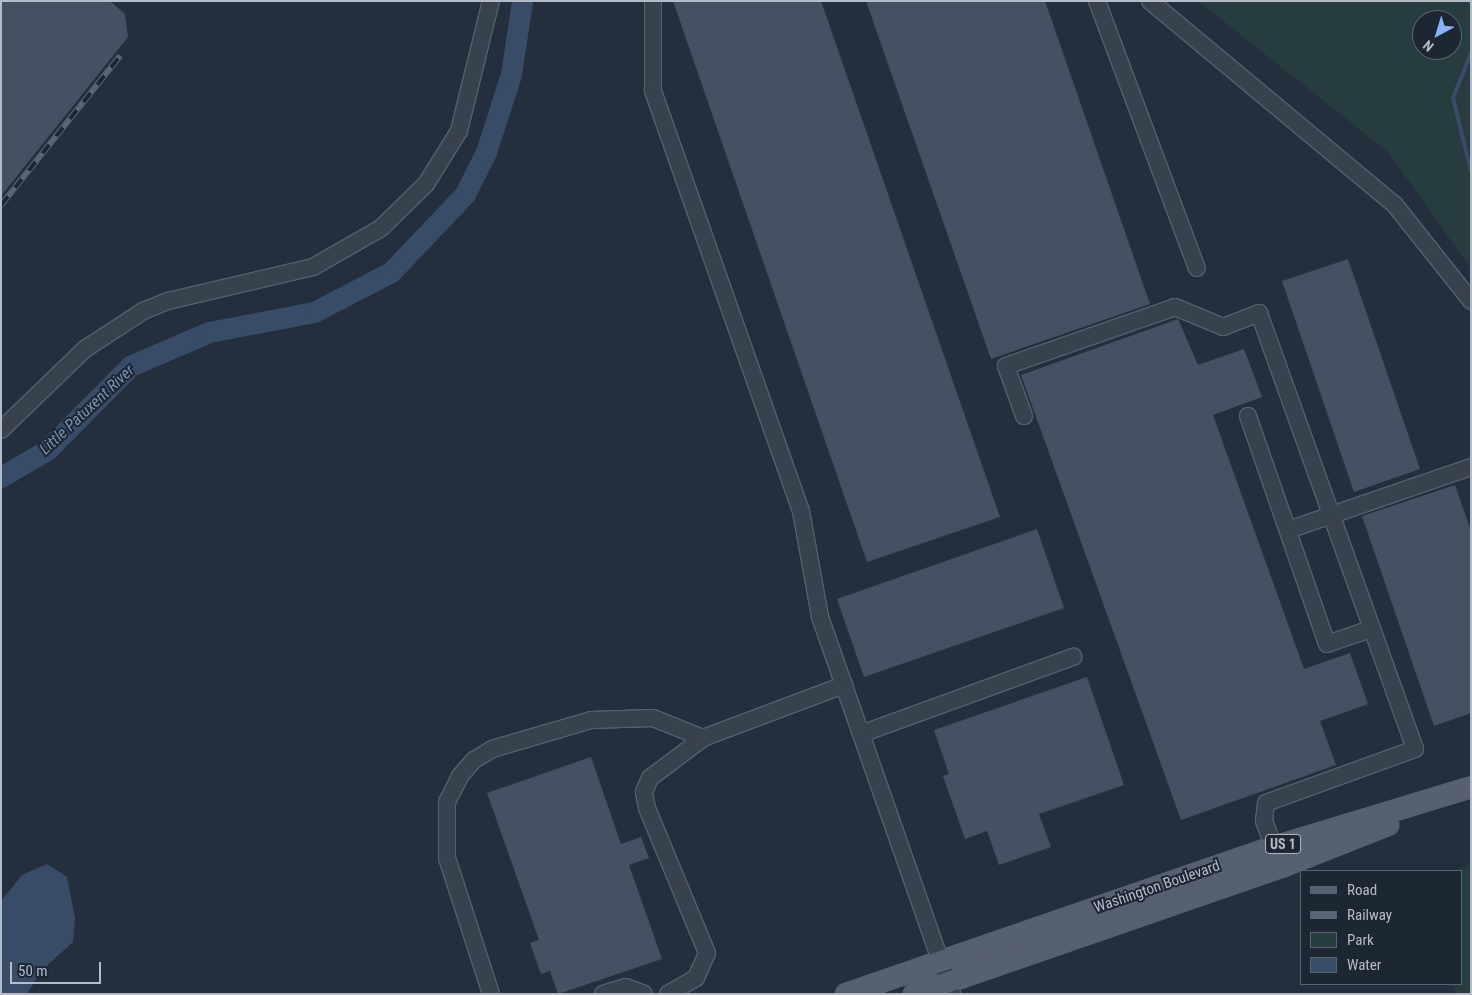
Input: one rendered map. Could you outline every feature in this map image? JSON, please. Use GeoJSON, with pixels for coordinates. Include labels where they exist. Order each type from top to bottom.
{"type":"FeatureCollection","features":[{"type":"Feature","properties":{"kind":"main road","name":"Washington Boulevard"},"geometry":{"type":"LineString","coordinates":[[846,994],[1274,847],[1471,787]]}},
{"type":"Feature","properties":{"kind":"main road","name":"Washington Boulevard"},"geometry":{"type":"LineString","coordinates":[[914,994],[950,988],[1284,866],[1471,792]]}},
{"type":"Feature","properties":{"kind":"street"},"geometry":{"type":"LineString","coordinates":[[1,430],[85,349],[144,311],[168,301],[313,267],[381,228],[426,184],[460,131],[491,1]]}},
{"type":"Feature","properties":{"kind":"street"},"geometry":{"type":"LineString","coordinates":[[653,1],[653,91],[801,512],[820,617],[950,988]]}},
{"type":"Feature","properties":{"kind":"street"},"geometry":{"type":"LineString","coordinates":[[1097,1],[1197,268]]}},
{"type":"Feature","properties":{"kind":"street"},"geometry":{"type":"LineString","coordinates":[[1150,1],[1395,205],[1471,301]]}},
{"type":"Feature","properties":{"kind":"street"},"geometry":{"type":"LineString","coordinates":[[1024,416],[1006,366],[1175,307],[1223,327],[1259,313],[1329,516],[1415,750],[1266,803],[1262,812],[1274,847]]}},
{"type":"Feature","properties":{"kind":"street"},"geometry":{"type":"LineString","coordinates":[[1248,416],[1327,644],[1371,629]]}},
{"type":"Feature","properties":{"kind":"street"},"geometry":{"type":"LineString","coordinates":[[1288,530],[1471,468]]}},
{"type":"Feature","properties":{"kind":"street"},"geometry":{"type":"LineString","coordinates":[[861,734],[1073,658]]}},
{"type":"Feature","properties":{"kind":"street"},"geometry":{"type":"LineString","coordinates":[[668,994],[696,978],[707,953],[644,792],[663,764],[703,738],[844,685]]}},
{"type":"Feature","properties":{"kind":"street"},"geometry":{"type":"LineString","coordinates":[[491,994],[447,858],[447,802],[460,776],[474,760],[492,749],[591,720],[653,718],[703,738]]}},
{"type":"Feature","properties":{"kind":"street"},"geometry":{"type":"LineString","coordinates":[[603,994],[626,986],[644,994]]}},
{"type":"Feature","properties":{"kind":"green space"},"geometry":{"type":"Polygon","coordinates":[[[1198,1],[1471,1],[1471,269],[1389,153],[1198,1]]]}},
{"type":"Feature","properties":{"kind":"green space"},"geometry":{"type":"Polygon","coordinates":[[[1471,863],[1471,994],[1456,994],[1453,985],[1462,985],[1462,870],[1458,870],[1471,863]]]}},
{"type":"Feature","properties":{"kind":"water"},"geometry":{"type":"Polygon","coordinates":[[[47,864],[67,877],[75,918],[73,942],[42,970],[27,994],[1,994],[1,901],[22,875],[47,864]]]}},
{"type":"Feature","properties":{"kind":"building"},"geometry":{"type":"Polygon","coordinates":[[[1,1],[110,1],[125,14],[128,37],[1,196],[1,1]]]}},
{"type":"Feature","properties":{"kind":"building"},"geometry":{"type":"Polygon","coordinates":[[[673,1],[821,1],[1000,517],[867,562],[673,1]]]}},
{"type":"Feature","properties":{"kind":"building"},"geometry":{"type":"Polygon","coordinates":[[[866,1],[1045,1],[1150,304],[991,359],[866,1]]]}},
{"type":"Feature","properties":{"kind":"building"},"geometry":{"type":"Polygon","coordinates":[[[1348,259],[1420,469],[1354,492],[1282,281],[1348,259]]]}},
{"type":"Feature","properties":{"kind":"building"},"geometry":{"type":"Polygon","coordinates":[[[1178,319],[1198,365],[1244,349],[1262,397],[1213,415],[1304,669],[1350,653],[1368,704],[1320,721],[1336,765],[1181,820],[1021,375],[1178,319]]]}},
{"type":"Feature","properties":{"kind":"building"},"geometry":{"type":"Polygon","coordinates":[[[1455,485],[1471,531],[1471,713],[1434,726],[1362,516],[1455,485]]]}},
{"type":"Feature","properties":{"kind":"building"},"geometry":{"type":"Polygon","coordinates":[[[1037,529],[1064,608],[864,677],[837,599],[1037,529]]]}},
{"type":"Feature","properties":{"kind":"building"},"geometry":{"type":"Polygon","coordinates":[[[1087,677],[1124,785],[1039,814],[1051,847],[999,865],[987,831],[965,839],[943,776],[949,774],[934,730],[1087,677]]]}},
{"type":"Feature","properties":{"kind":"building"},"geometry":{"type":"Polygon","coordinates":[[[591,757],[621,844],[641,837],[649,858],[629,865],[662,959],[558,994],[550,971],[541,974],[530,943],[539,940],[487,793],[591,757]]]}},
{"type":"Feature","properties":{"kind":"waterway","name":"Little Patuxent River"},"geometry":{"type":"LineString","coordinates":[[1,477],[47,450],[130,366],[209,332],[314,312],[391,272],[465,194],[486,152],[511,74],[522,1]]}},
{"type":"Feature","properties":{"kind":"waterway"},"geometry":{"type":"LineString","coordinates":[[1471,53],[1453,98],[1471,171]]}},
{"type":"Feature","properties":{"kind":"railway"},"geometry":{"type":"LineString","coordinates":[[1,205],[120,56]]}}]}
